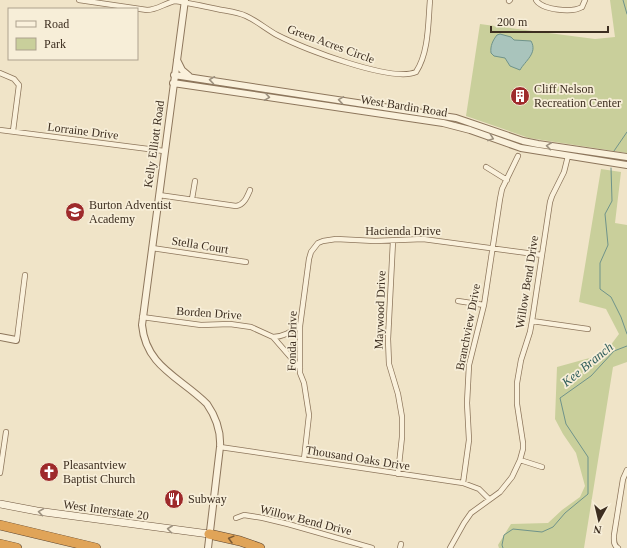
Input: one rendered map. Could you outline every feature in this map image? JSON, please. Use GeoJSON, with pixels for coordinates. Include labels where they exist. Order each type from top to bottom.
{"type":"FeatureCollection","features":[{"type":"Feature","properties":{"kind":"highway"},"geometry":{"type":"LineString","coordinates":[[0,525],[96,548]]}},
{"type":"Feature","properties":{"kind":"highway"},"geometry":{"type":"LineString","coordinates":[[209,534],[240,541],[260,548]]}},
{"type":"Feature","properties":{"kind":"highway"},"geometry":{"type":"LineString","coordinates":[[0,544],[17,548]]}},
{"type":"Feature","properties":{"kind":"main road","name":"West Interstate 20"},"geometry":{"type":"LineString","coordinates":[[0,504],[39,512],[209,534]]}},
{"type":"Feature","properties":{"kind":"street","name":"Green Acres Circle"},"geometry":{"type":"LineString","coordinates":[[79,0],[133,8]]}},
{"type":"Feature","properties":{"kind":"street","name":"Green Acres Circle"},"geometry":{"type":"LineString","coordinates":[[138,9],[155,10],[168,2],[185,1],[238,13],[255,20],[276,34],[298,45],[370,70],[395,74],[406,74],[416,72],[422,61],[426,40],[430,0]]}},
{"type":"Feature","properties":{"kind":"street"},"geometry":{"type":"LineString","coordinates":[[536,0],[541,5],[573,11],[583,9],[585,0]]}},
{"type":"Feature","properties":{"kind":"street","name":"Kelly Elliott Road"},"geometry":{"type":"LineString","coordinates":[[185,1],[176,58],[172,98],[142,317],[143,336],[150,354],[161,367],[195,394],[211,410],[219,429],[220,447],[208,548]]}},
{"type":"Feature","properties":{"kind":"street"},"geometry":{"type":"LineString","coordinates":[[176,58],[182,70],[190,77]]}},
{"type":"Feature","properties":{"kind":"street"},"geometry":{"type":"LineString","coordinates":[[0,73],[14,79],[19,85],[13,132]]}},
{"type":"Feature","properties":{"kind":"street","name":"West Bardin Road"},"geometry":{"type":"LineString","coordinates":[[174,75],[436,114],[472,122],[523,141],[625,157]]}},
{"type":"Feature","properties":{"kind":"street","name":"West Bardin Road"},"geometry":{"type":"LineString","coordinates":[[173,83],[443,123],[470,130],[521,148],[624,164]]}},
{"type":"Feature","properties":{"kind":"street"},"geometry":{"type":"LineString","coordinates":[[172,98],[177,89],[184,85]]}},
{"type":"Feature","properties":{"kind":"street"},"geometry":{"type":"LineString","coordinates":[[470,130],[472,122]]}},
{"type":"Feature","properties":{"kind":"street","name":"Lorraine Drive"},"geometry":{"type":"LineString","coordinates":[[0,130],[164,151]]}},
{"type":"Feature","properties":{"kind":"street"},"geometry":{"type":"LineString","coordinates":[[558,154],[564,153],[569,148],[577,157]]}},
{"type":"Feature","properties":{"kind":"street","name":"Branchview Drive"},"geometry":{"type":"LineString","coordinates":[[463,483],[469,440],[467,356],[484,305],[500,199],[518,156]]}},
{"type":"Feature","properties":{"kind":"street","name":"Willow Bend Drive"},"geometry":{"type":"LineString","coordinates":[[450,548],[471,513],[500,492],[514,473],[520,460],[523,443],[517,404],[517,383],[520,360],[530,332],[550,202],[564,172],[568,156]]}},
{"type":"Feature","properties":{"kind":"street"},"geometry":{"type":"LineString","coordinates":[[486,167],[507,180]]}},
{"type":"Feature","properties":{"kind":"street"},"geometry":{"type":"LineString","coordinates":[[192,199],[195,181]]}},
{"type":"Feature","properties":{"kind":"street"},"geometry":{"type":"LineString","coordinates":[[158,195],[239,206],[244,201],[250,190]]}},
{"type":"Feature","properties":{"kind":"street","name":"Hacienda Drive"},"geometry":{"type":"LineString","coordinates":[[314,248],[323,241],[336,239],[375,242],[423,239],[440,240],[542,256]]}},
{"type":"Feature","properties":{"kind":"street","name":"Maywood Drive"},"geometry":{"type":"LineString","coordinates":[[393,241],[388,339],[389,364],[398,394],[402,417],[402,437],[398,474]]}},
{"type":"Feature","properties":{"kind":"street","name":"Stella Court"},"geometry":{"type":"LineString","coordinates":[[152,248],[246,262]]}},
{"type":"Feature","properties":{"kind":"street","name":"Fonda Drive"},"geometry":{"type":"LineString","coordinates":[[304,459],[309,415],[304,383],[300,373],[300,326],[308,259],[314,248]]}},
{"type":"Feature","properties":{"kind":"street"},"geometry":{"type":"LineString","coordinates":[[0,337],[17,340],[25,275]]}},
{"type":"Feature","properties":{"kind":"street"},"geometry":{"type":"LineString","coordinates":[[458,301],[484,305]]}},
{"type":"Feature","properties":{"kind":"street","name":"Borden Drive"},"geometry":{"type":"LineString","coordinates":[[142,317],[201,325],[241,324],[260,330],[273,337],[300,368]]}},
{"type":"Feature","properties":{"kind":"street"},"geometry":{"type":"LineString","coordinates":[[532,321],[588,330]]}},
{"type":"Feature","properties":{"kind":"street"},"geometry":{"type":"LineString","coordinates":[[273,337],[289,333],[300,326]]}},
{"type":"Feature","properties":{"kind":"street"},"geometry":{"type":"LineString","coordinates":[[0,473],[6,432]]}},
{"type":"Feature","properties":{"kind":"street","name":"Thousand Oaks Drive"},"geometry":{"type":"LineString","coordinates":[[220,447],[463,483],[479,489],[489,499]]}},
{"type":"Feature","properties":{"kind":"street"},"geometry":{"type":"LineString","coordinates":[[520,460],[542,468]]}},
{"type":"Feature","properties":{"kind":"street"},"geometry":{"type":"LineString","coordinates":[[617,547],[614,535],[623,479],[627,470]]}},
{"type":"Feature","properties":{"kind":"street","name":"Willow Bend Drive"},"geometry":{"type":"LineString","coordinates":[[236,518],[244,515],[263,518],[372,548]]}},
{"type":"Feature","properties":{"kind":"green space"},"geometry":{"type":"Polygon","coordinates":[[[610,0],[627,0],[627,153],[529,138],[466,116],[480,24],[595,39],[615,37],[610,0]]]}},
{"type":"Feature","properties":{"kind":"green space"},"geometry":{"type":"Polygon","coordinates":[[[601,169],[621,172],[615,223],[627,225],[627,362],[613,367],[584,548],[499,548],[498,545],[511,524],[548,523],[562,510],[580,497],[585,486],[576,453],[555,419],[557,367],[604,354],[619,334],[606,309],[579,302],[601,169]]]}},
{"type":"Feature","properties":{"kind":"water"},"geometry":{"type":"Polygon","coordinates":[[[500,34],[511,37],[514,40],[531,41],[533,45],[532,53],[520,70],[510,66],[505,58],[494,56],[491,53],[493,41],[497,35],[500,34]]]}},
{"type":"Feature","properties":{"kind":"waterway"},"geometry":{"type":"LineString","coordinates":[[623,0],[627,14]]}},
{"type":"Feature","properties":{"kind":"waterway"},"geometry":{"type":"LineString","coordinates":[[614,151],[627,132]]}},
{"type":"Feature","properties":{"kind":"waterway","name":"Kee Branch"},"geometry":{"type":"LineString","coordinates":[[611,168],[612,201],[605,214],[608,245],[600,263],[600,289],[611,297],[621,317],[627,334]]}},
{"type":"Feature","properties":{"kind":"waterway","name":"Kee Branch"},"geometry":{"type":"LineString","coordinates":[[503,548],[502,545],[504,535],[513,529],[542,532],[553,527],[565,513],[588,494],[588,457],[566,424],[560,398],[591,376],[614,351],[627,346]]}},
{"type":"Feature","properties":{"kind":"place","name":"Cliff Nelson Recreation Center"},"geometry":{"type":"Point","coordinates":[520,96]}},
{"type":"Feature","properties":{"kind":"place","name":"Burton Adventist Academy"},"geometry":{"type":"Point","coordinates":[75,212]}},
{"type":"Feature","properties":{"kind":"place","name":"Pleasantview Baptist Church"},"geometry":{"type":"Point","coordinates":[49,472]}},
{"type":"Feature","properties":{"kind":"place","name":"Subway"},"geometry":{"type":"Point","coordinates":[174,499]}}]}
